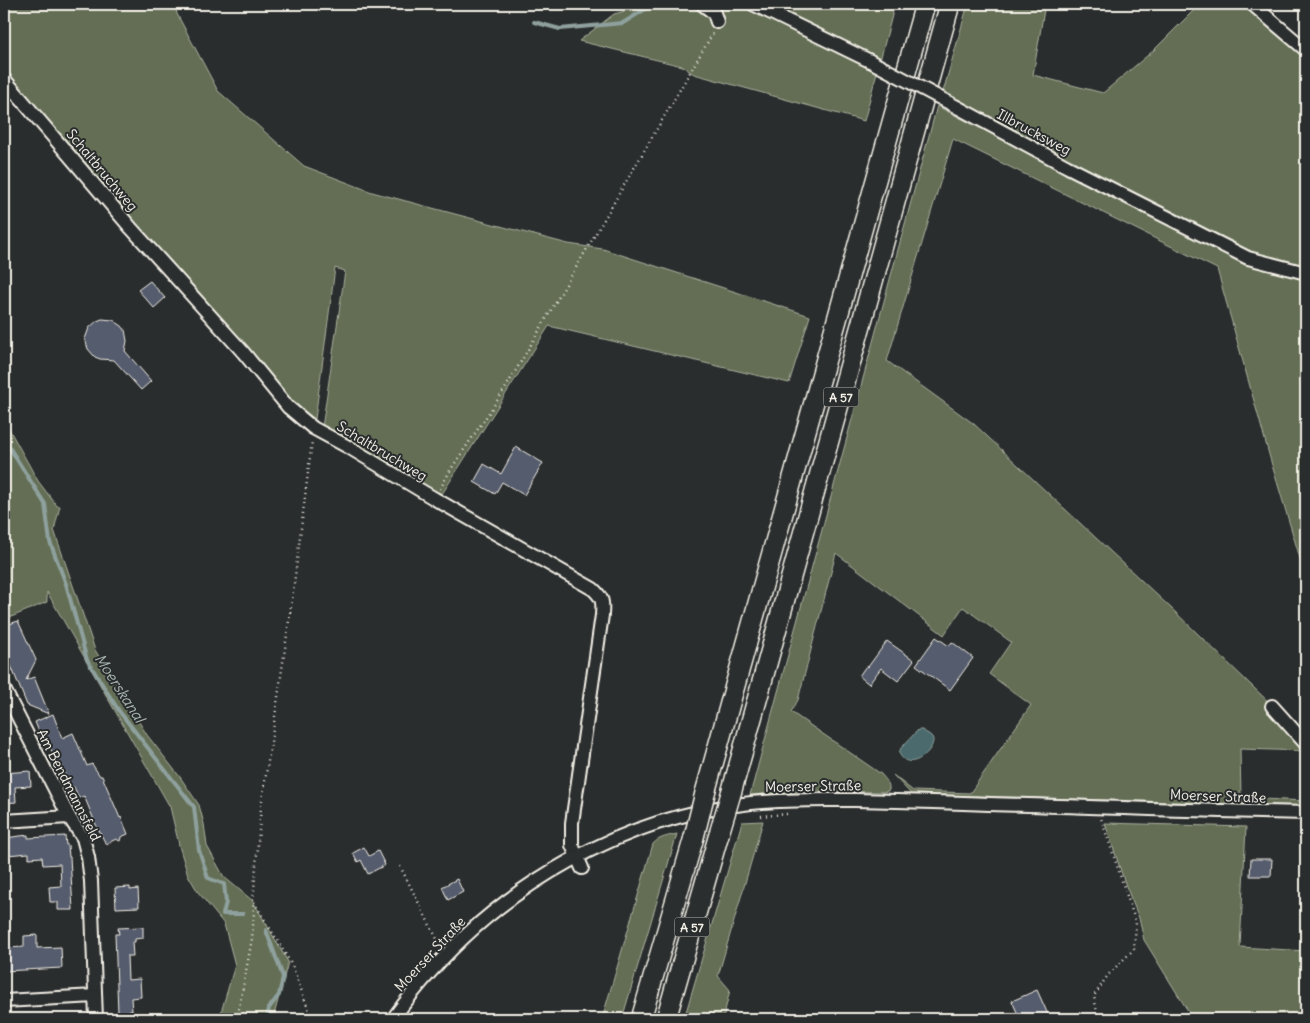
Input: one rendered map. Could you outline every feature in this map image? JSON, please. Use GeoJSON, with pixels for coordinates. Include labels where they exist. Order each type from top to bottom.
{"type":"FeatureCollection","features":[{"type":"Feature","properties":{"kind":"highway","name":"A 57"},"geometry":{"type":"LineString","coordinates":[[641,1019],[694,837],[925,4]]}},
{"type":"Feature","properties":{"kind":"highway","name":"A 57"},"geometry":{"type":"LineString","coordinates":[[666,1019],[732,790],[950,4]]}},
{"type":"Feature","properties":{"kind":"street"},"geometry":{"type":"LineString","coordinates":[[702,4],[714,13],[717,22]]}},
{"type":"Feature","properties":{"kind":"street","name":"Illbrucksweg"},"geometry":{"type":"LineString","coordinates":[[753,4],[870,62],[1068,167],[1248,258],[1306,272]]}},
{"type":"Feature","properties":{"kind":"street"},"geometry":{"type":"LineString","coordinates":[[1252,4],[1306,50]]}},
{"type":"Feature","properties":{"kind":"street","name":"Schaltbruchweg"},"geometry":{"type":"LineString","coordinates":[[4,79],[131,228],[243,352],[288,407],[313,428],[350,448],[435,500],[593,589],[600,595],[603,603],[602,615],[572,824],[572,845],[580,862]]}},
{"type":"Feature","properties":{"kind":"street","name":"Am Bendmannsfeld"},"geometry":{"type":"LineString","coordinates":[[5,693],[70,817],[83,838],[91,881],[96,1019]]}},
{"type":"Feature","properties":{"kind":"street"},"geometry":{"type":"LineString","coordinates":[[1272,706],[1306,744]]}},
{"type":"Feature","properties":{"kind":"street","name":"Moerser Straße"},"geometry":{"type":"LineString","coordinates":[[392,1019],[445,955],[484,918],[536,880],[580,862],[641,828],[687,814],[750,803],[800,799],[1306,813]]}},
{"type":"Feature","properties":{"kind":"street"},"geometry":{"type":"LineString","coordinates":[[4,821],[70,817]]}},
{"type":"Feature","properties":{"kind":"street"},"geometry":{"type":"LineString","coordinates":[[4,1001],[95,996]]}},
{"type":"Feature","properties":{"kind":"path"},"geometry":{"type":"LineString","coordinates":[[435,500],[451,469],[505,389],[716,28],[717,22]]}},
{"type":"Feature","properties":{"kind":"path"},"geometry":{"type":"LineString","coordinates":[[238,1019],[252,939],[253,900],[261,807],[292,600],[313,428]]}},
{"type":"Feature","properties":{"kind":"path"},"geometry":{"type":"LineString","coordinates":[[1098,807],[1136,923],[1134,949],[1108,975],[1094,996],[1098,1019]]}},
{"type":"Feature","properties":{"kind":"path"},"geometry":{"type":"LineString","coordinates":[[758,816],[795,814]]}},
{"type":"Feature","properties":{"kind":"path"},"geometry":{"type":"LineString","coordinates":[[400,866],[445,955]]}},
{"type":"Feature","properties":{"kind":"path"},"geometry":{"type":"LineString","coordinates":[[253,900],[292,965],[312,1019]]}},
{"type":"Feature","properties":{"kind":"green space"},"geometry":{"type":"Polygon","coordinates":[[[4,4],[175,4],[177,14],[218,91],[304,166],[372,192],[568,244],[603,249],[810,316],[789,383],[549,326],[442,494],[421,484],[322,428],[345,271],[335,268],[315,419],[296,406],[247,352],[4,70],[4,4]]]}},
{"type":"Feature","properties":{"kind":"green space"},"geometry":{"type":"Polygon","coordinates":[[[650,4],[895,4],[864,121],[694,74],[682,66],[579,41],[614,14],[650,4]]]}},
{"type":"Feature","properties":{"kind":"green space"},"geometry":{"type":"Polygon","coordinates":[[[968,4],[1045,4],[1033,75],[1103,93],[1154,50],[1200,4],[1248,4],[1306,55],[1306,267],[1290,264],[1232,245],[943,92],[968,4]]]}},
{"type":"Feature","properties":{"kind":"green space"},"geometry":{"type":"Polygon","coordinates":[[[937,106],[1227,255],[1270,270],[1306,278],[1306,578],[1217,269],[953,139],[887,361],[974,424],[1172,609],[1306,738],[1306,751],[1240,749],[1241,798],[1306,801],[1306,806],[911,794],[893,775],[913,791],[970,793],[1031,705],[989,674],[1011,642],[963,607],[944,635],[836,553],[798,700],[791,712],[881,774],[888,783],[889,790],[885,792],[811,791],[750,795],[937,106]]]}},
{"type":"Feature","properties":{"kind":"green space"},"geometry":{"type":"Polygon","coordinates":[[[4,420],[38,481],[57,506],[60,506],[54,530],[95,650],[147,735],[199,805],[207,846],[224,877],[253,901],[288,962],[273,1019],[219,1019],[235,965],[224,924],[198,892],[188,875],[170,807],[47,592],[47,602],[4,620],[4,420]]]}},
{"type":"Feature","properties":{"kind":"green space"},"geometry":{"type":"Polygon","coordinates":[[[763,821],[718,976],[730,990],[723,1019],[684,1019],[742,822],[763,821]]]}},
{"type":"Feature","properties":{"kind":"green space"},"geometry":{"type":"Polygon","coordinates":[[[1105,823],[1246,827],[1240,947],[1306,951],[1306,1019],[1193,1019],[1144,940],[1139,918],[1105,823]]]}},
{"type":"Feature","properties":{"kind":"green space"},"geometry":{"type":"Polygon","coordinates":[[[677,834],[622,1019],[602,1019],[653,844],[661,838],[677,834]]]}},
{"type":"Feature","properties":{"kind":"water"},"geometry":{"type":"Polygon","coordinates":[[[918,730],[922,730],[932,737],[931,747],[928,752],[916,760],[904,759],[899,753],[901,748],[918,730]]]}},
{"type":"Feature","properties":{"kind":"building"},"geometry":{"type":"Polygon","coordinates":[[[150,281],[165,298],[154,308],[138,290],[150,281]]]}},
{"type":"Feature","properties":{"kind":"building"},"geometry":{"type":"Polygon","coordinates":[[[102,319],[113,320],[125,330],[127,341],[125,351],[151,381],[141,390],[114,360],[95,357],[88,349],[85,339],[89,328],[102,319]]]}},
{"type":"Feature","properties":{"kind":"building"},"geometry":{"type":"Polygon","coordinates":[[[516,447],[543,463],[524,495],[502,482],[495,494],[474,482],[484,464],[501,474],[516,447]]]}},
{"type":"Feature","properties":{"kind":"building"},"geometry":{"type":"Polygon","coordinates":[[[18,621],[36,660],[26,680],[34,677],[49,714],[27,705],[9,661],[4,645],[4,626],[18,621]]]}},
{"type":"Feature","properties":{"kind":"building"},"geometry":{"type":"Polygon","coordinates":[[[936,637],[949,646],[952,642],[973,658],[950,690],[916,665],[936,637]]]}},
{"type":"Feature","properties":{"kind":"building"},"geometry":{"type":"Polygon","coordinates":[[[887,641],[914,660],[898,681],[881,668],[869,684],[859,676],[887,641]]]}},
{"type":"Feature","properties":{"kind":"building"},"geometry":{"type":"Polygon","coordinates":[[[53,714],[62,738],[73,733],[87,766],[92,764],[100,776],[102,776],[128,834],[121,837],[120,841],[116,839],[106,844],[84,796],[79,798],[74,787],[72,788],[68,782],[61,765],[58,766],[46,737],[42,739],[35,722],[53,714]]]}},
{"type":"Feature","properties":{"kind":"building"},"geometry":{"type":"Polygon","coordinates":[[[30,771],[31,786],[15,787],[16,802],[4,803],[4,773],[30,771]]]}},
{"type":"Feature","properties":{"kind":"building"},"geometry":{"type":"Polygon","coordinates":[[[28,835],[28,838],[65,836],[70,857],[73,910],[58,910],[58,902],[50,902],[49,887],[61,886],[60,864],[43,865],[42,857],[29,858],[29,853],[7,855],[5,838],[28,835]]]}},
{"type":"Feature","properties":{"kind":"building"},"geometry":{"type":"Polygon","coordinates":[[[364,847],[369,856],[378,851],[385,865],[368,874],[361,860],[358,862],[353,853],[364,847]]]}},
{"type":"Feature","properties":{"kind":"building"},"geometry":{"type":"Polygon","coordinates":[[[1251,859],[1272,859],[1271,876],[1250,876],[1251,859]]]}},
{"type":"Feature","properties":{"kind":"building"},"geometry":{"type":"Polygon","coordinates":[[[457,879],[463,892],[448,900],[442,887],[457,879]]]}},
{"type":"Feature","properties":{"kind":"building"},"geometry":{"type":"Polygon","coordinates":[[[130,887],[130,890],[138,889],[139,907],[116,908],[115,888],[130,887]]]}},
{"type":"Feature","properties":{"kind":"building"},"geometry":{"type":"Polygon","coordinates":[[[143,927],[143,938],[135,939],[135,942],[132,942],[133,956],[127,956],[128,980],[140,979],[141,997],[131,998],[132,1011],[118,1012],[115,934],[119,934],[118,928],[143,927]]]}},
{"type":"Feature","properties":{"kind":"building"},"geometry":{"type":"Polygon","coordinates":[[[37,935],[37,948],[61,947],[62,968],[4,971],[4,948],[24,947],[24,936],[37,935]]]}},
{"type":"Feature","properties":{"kind":"building"},"geometry":{"type":"Polygon","coordinates":[[[1037,990],[1050,1019],[1020,1019],[1012,1001],[1037,990]]]}},
{"type":"Feature","properties":{"kind":"waterway"},"geometry":{"type":"LineString","coordinates":[[534,22],[560,29],[623,23],[647,8],[662,4]]}},
{"type":"Feature","properties":{"kind":"waterway","name":"Moerskanal"},"geometry":{"type":"LineString","coordinates":[[4,439],[45,504],[50,542],[66,584],[87,660],[119,711],[194,807],[199,850],[208,878],[224,884],[226,902],[223,914],[243,914]]}},
{"type":"Feature","properties":{"kind":"waterway","name":"Moerskanal"},"geometry":{"type":"LineString","coordinates":[[266,930],[283,977],[279,995],[269,1008],[267,1019]]}}]}
